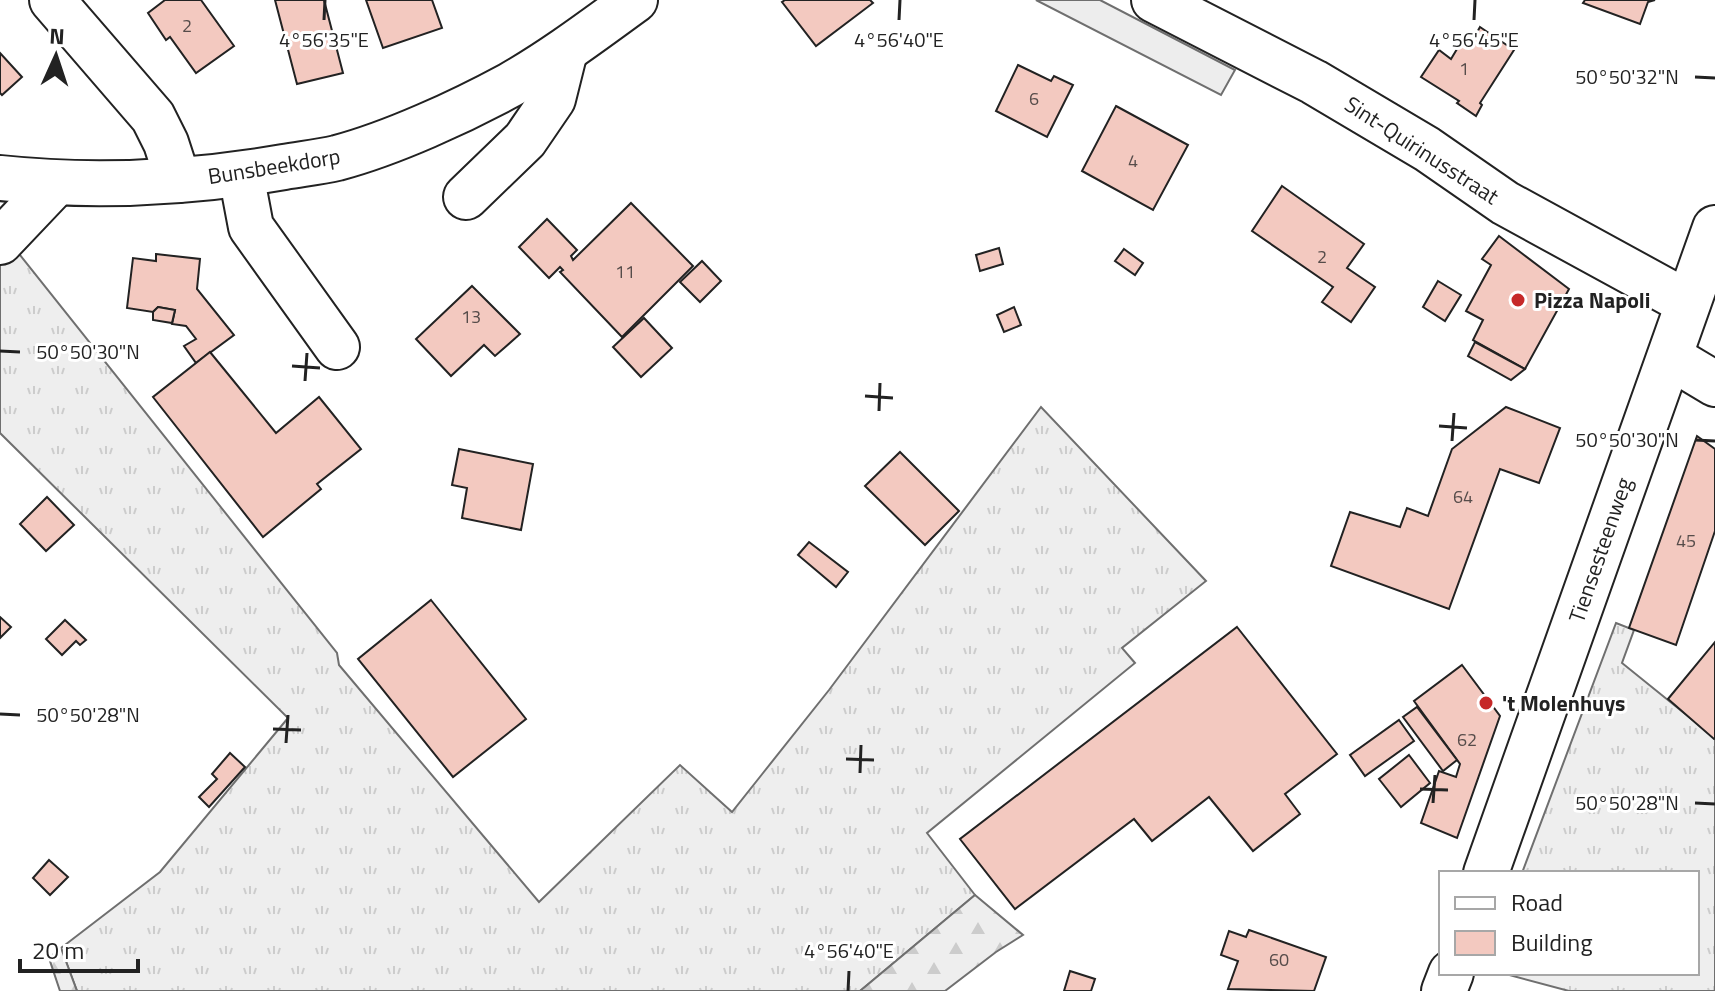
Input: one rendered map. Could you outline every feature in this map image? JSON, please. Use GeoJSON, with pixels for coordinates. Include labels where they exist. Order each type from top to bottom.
{"type":"FeatureCollection","features":[{"type":"Feature","properties":{"kind":"street"},"geometry":{"type":"LineString","coordinates":[[52,0],[153,117],[166,143],[178,180]]}},
{"type":"Feature","properties":{"kind":"street","name":"Bunsbeekdorp"},"geometry":{"type":"LineString","coordinates":[[0,178],[55,184],[178,180],[241,174],[337,158],[405,134],[509,85],[565,51],[635,0]]}},
{"type":"Feature","properties":{"kind":"street","name":"Sint-Quirinusstraat"},"geometry":{"type":"LineString","coordinates":[[1154,0],[1314,82],[1427,149],[1505,203],[1688,303]]}},
{"type":"Feature","properties":{"kind":"street"},"geometry":{"type":"LineString","coordinates":[[466,197],[525,140],[553,99],[565,51]]}},
{"type":"Feature","properties":{"kind":"street"},"geometry":{"type":"LineString","coordinates":[[241,174],[251,227],[337,347]]}},
{"type":"Feature","properties":{"kind":"street"},"geometry":{"type":"LineString","coordinates":[[0,242],[55,184]]}},
{"type":"Feature","properties":{"kind":"street","name":"Tiensesteenweg"},"geometry":{"type":"LineString","coordinates":[[1487,871],[1715,228]]}},
{"type":"Feature","properties":{"kind":"street"},"geometry":{"type":"LineString","coordinates":[[1670,357],[1715,384]]}},
{"type":"Feature","properties":{"kind":"green space"},"geometry":{"type":"Polygon","coordinates":[[[16,250],[337,653],[339,665],[539,902],[680,765],[732,812],[829,690],[1041,407],[1206,581],[1122,648],[1135,663],[927,833],[975,895],[860,991],[77,991],[61,948],[160,872],[288,718],[0,433],[0,265],[16,250]]]}},
{"type":"Feature","properties":{"kind":"green space"},"geometry":{"type":"Polygon","coordinates":[[[1616,623],[1634,630],[1622,663],[1715,738],[1715,991],[1569,991],[1509,975],[1699,975],[1699,871],[1523,871],[1616,623]]]}},
{"type":"Feature","properties":{"kind":"green space"},"geometry":{"type":"Polygon","coordinates":[[[975,895],[1023,935],[945,991],[860,991],[975,895]]]}},
{"type":"Feature","properties":{"kind":"green space"},"geometry":{"type":"Polygon","coordinates":[[[61,948],[77,991],[60,991],[49,958],[61,948]]]}},
{"type":"Feature","properties":{"kind":"shaded area"},"geometry":{"type":"Polygon","coordinates":[[[1036,0],[1100,0],[1235,70],[1221,95],[1036,0]]]}},
{"type":"Feature","properties":{"kind":"building"},"geometry":{"type":"Polygon","coordinates":[[[165,0],[201,0],[234,46],[196,73],[170,37],[166,40],[148,13],[165,0]]]}},
{"type":"Feature","properties":{"kind":"building"},"geometry":{"type":"Polygon","coordinates":[[[275,0],[324,0],[343,73],[297,84],[275,0]]]}},
{"type":"Feature","properties":{"kind":"building"},"geometry":{"type":"Polygon","coordinates":[[[366,0],[432,0],[442,28],[383,48],[366,0]]]}},
{"type":"Feature","properties":{"kind":"building"},"geometry":{"type":"Polygon","coordinates":[[[870,0],[873,3],[816,46],[782,2],[870,0]]]}},
{"type":"Feature","properties":{"kind":"building"},"geometry":{"type":"Polygon","coordinates":[[[1585,0],[1655,0],[1648,2],[1640,24],[1583,3],[1585,0]]]}},
{"type":"Feature","properties":{"kind":"building"},"geometry":{"type":"Polygon","coordinates":[[[1480,27],[1514,50],[1480,103],[1482,105],[1476,116],[1457,103],[1459,101],[1421,77],[1439,50],[1451,59],[1463,39],[1470,45],[1480,27]]]}},
{"type":"Feature","properties":{"kind":"building"},"geometry":{"type":"Polygon","coordinates":[[[0,53],[22,77],[2,95],[0,93],[0,53]]]}},
{"type":"Feature","properties":{"kind":"building"},"geometry":{"type":"Polygon","coordinates":[[[1018,65],[1051,81],[1054,76],[1073,85],[1047,137],[996,111],[1018,65]]]}},
{"type":"Feature","properties":{"kind":"building"},"geometry":{"type":"Polygon","coordinates":[[[1116,106],[1188,145],[1153,210],[1082,171],[1116,106]]]}},
{"type":"Feature","properties":{"kind":"building"},"geometry":{"type":"Polygon","coordinates":[[[1282,186],[1364,244],[1347,268],[1375,287],[1351,322],[1322,302],[1333,287],[1252,231],[1282,186]]]}},
{"type":"Feature","properties":{"kind":"building"},"geometry":{"type":"Polygon","coordinates":[[[631,203],[693,266],[622,337],[560,272],[563,270],[560,267],[549,278],[519,247],[547,219],[577,250],[571,256],[573,260],[631,203]]]}},
{"type":"Feature","properties":{"kind":"building","name":"Pizza Napoli"},"geometry":{"type":"Polygon","coordinates":[[[1499,236],[1569,289],[1525,369],[1473,340],[1483,320],[1466,311],[1491,265],[1482,259],[1499,236]]]}},
{"type":"Feature","properties":{"kind":"building"},"geometry":{"type":"Polygon","coordinates":[[[999,248],[1003,264],[980,271],[976,255],[999,248]]]}},
{"type":"Feature","properties":{"kind":"building"},"geometry":{"type":"Polygon","coordinates":[[[1124,249],[1143,263],[1135,275],[1115,261],[1124,249]]]}},
{"type":"Feature","properties":{"kind":"building"},"geometry":{"type":"Polygon","coordinates":[[[156,254],[200,259],[197,289],[234,335],[196,363],[184,346],[196,339],[186,326],[172,324],[175,310],[158,307],[153,312],[127,308],[133,258],[156,261],[156,254]]]}},
{"type":"Feature","properties":{"kind":"building"},"geometry":{"type":"Polygon","coordinates":[[[702,261],[721,281],[700,302],[680,282],[702,261]]]}},
{"type":"Feature","properties":{"kind":"building"},"geometry":{"type":"Polygon","coordinates":[[[1438,281],[1461,295],[1445,321],[1423,307],[1438,281]]]}},
{"type":"Feature","properties":{"kind":"building"},"geometry":{"type":"Polygon","coordinates":[[[472,286],[520,334],[495,356],[484,345],[451,376],[416,339],[472,286]]]}},
{"type":"Feature","properties":{"kind":"building"},"geometry":{"type":"Polygon","coordinates":[[[158,307],[175,310],[172,323],[153,320],[153,312],[158,307]]]}},
{"type":"Feature","properties":{"kind":"building"},"geometry":{"type":"Polygon","coordinates":[[[1014,307],[1021,325],[1004,332],[997,315],[1014,307]]]}},
{"type":"Feature","properties":{"kind":"building"},"geometry":{"type":"Polygon","coordinates":[[[644,318],[672,348],[641,377],[613,347],[644,318]]]}},
{"type":"Feature","properties":{"kind":"building"},"geometry":{"type":"Polygon","coordinates":[[[1475,342],[1525,369],[1511,380],[1468,356],[1475,342]]]}},
{"type":"Feature","properties":{"kind":"building"},"geometry":{"type":"Polygon","coordinates":[[[210,352],[276,433],[319,397],[361,449],[317,484],[321,489],[263,537],[153,397],[210,352]]]}},
{"type":"Feature","properties":{"kind":"building"},"geometry":{"type":"Polygon","coordinates":[[[1506,407],[1560,428],[1539,483],[1500,469],[1449,609],[1331,566],[1350,512],[1400,527],[1407,508],[1428,516],[1452,449],[1506,407]]]}},
{"type":"Feature","properties":{"kind":"building"},"geometry":{"type":"Polygon","coordinates":[[[1697,436],[1715,449],[1715,531],[1676,645],[1629,628],[1697,436]]]}},
{"type":"Feature","properties":{"kind":"building"},"geometry":{"type":"Polygon","coordinates":[[[459,449],[533,464],[521,530],[462,518],[467,488],[452,485],[459,449]]]}},
{"type":"Feature","properties":{"kind":"building"},"geometry":{"type":"Polygon","coordinates":[[[900,452],[959,511],[925,545],[865,486],[900,452]]]}},
{"type":"Feature","properties":{"kind":"building"},"geometry":{"type":"Polygon","coordinates":[[[47,497],[74,525],[46,551],[20,524],[47,497]]]}},
{"type":"Feature","properties":{"kind":"building"},"geometry":{"type":"Polygon","coordinates":[[[809,542],[848,572],[836,587],[798,555],[809,542]]]}},
{"type":"Feature","properties":{"kind":"building"},"geometry":{"type":"Polygon","coordinates":[[[431,600],[526,719],[453,777],[358,659],[431,600]]]}},
{"type":"Feature","properties":{"kind":"building"},"geometry":{"type":"Polygon","coordinates":[[[0,617],[11,627],[0,638],[0,617]]]}},
{"type":"Feature","properties":{"kind":"building"},"geometry":{"type":"Polygon","coordinates":[[[65,620],[86,640],[80,645],[76,641],[62,655],[46,639],[65,620]]]}},
{"type":"Feature","properties":{"kind":"building"},"geometry":{"type":"Polygon","coordinates":[[[1237,627],[1337,754],[1285,794],[1300,814],[1253,851],[1209,797],[1152,841],[1134,819],[1015,909],[960,839],[1237,627]]]}},
{"type":"Feature","properties":{"kind":"building"},"geometry":{"type":"Polygon","coordinates":[[[1715,642],[1715,738],[1714,739],[1668,699],[1715,642]]]}},
{"type":"Feature","properties":{"kind":"building"},"geometry":{"type":"Polygon","coordinates":[[[1462,665],[1500,716],[1457,838],[1421,823],[1439,771],[1456,777],[1460,764],[1414,701],[1462,665]]]}},
{"type":"Feature","properties":{"kind":"building"},"geometry":{"type":"Polygon","coordinates":[[[1417,707],[1457,760],[1443,771],[1403,717],[1417,707]]]}},
{"type":"Feature","properties":{"kind":"building"},"geometry":{"type":"Polygon","coordinates":[[[1399,720],[1414,741],[1365,776],[1350,755],[1399,720]]]}},
{"type":"Feature","properties":{"kind":"building"},"geometry":{"type":"Polygon","coordinates":[[[230,753],[245,767],[209,807],[199,797],[217,779],[212,774],[230,753]]]}},
{"type":"Feature","properties":{"kind":"building"},"geometry":{"type":"Polygon","coordinates":[[[1409,755],[1430,783],[1401,807],[1379,779],[1409,755]]]}},
{"type":"Feature","properties":{"kind":"building"},"geometry":{"type":"Polygon","coordinates":[[[49,860],[68,877],[50,895],[33,878],[49,860]]]}},
{"type":"Feature","properties":{"kind":"building"},"geometry":{"type":"Polygon","coordinates":[[[1249,930],[1326,957],[1314,991],[1228,989],[1238,961],[1221,955],[1229,931],[1246,937],[1249,930]]]}},
{"type":"Feature","properties":{"kind":"building"},"geometry":{"type":"Polygon","coordinates":[[[1070,971],[1095,979],[1091,991],[1064,991],[1070,971]]]}},
{"type":"Feature","properties":{"kind":"place","name":"Pizza Napoli"},"geometry":{"type":"Point","coordinates":[1518,300]}},
{"type":"Feature","properties":{"kind":"place","name":"'t Molenhuys"},"geometry":{"type":"Point","coordinates":[1486,703]}}]}
